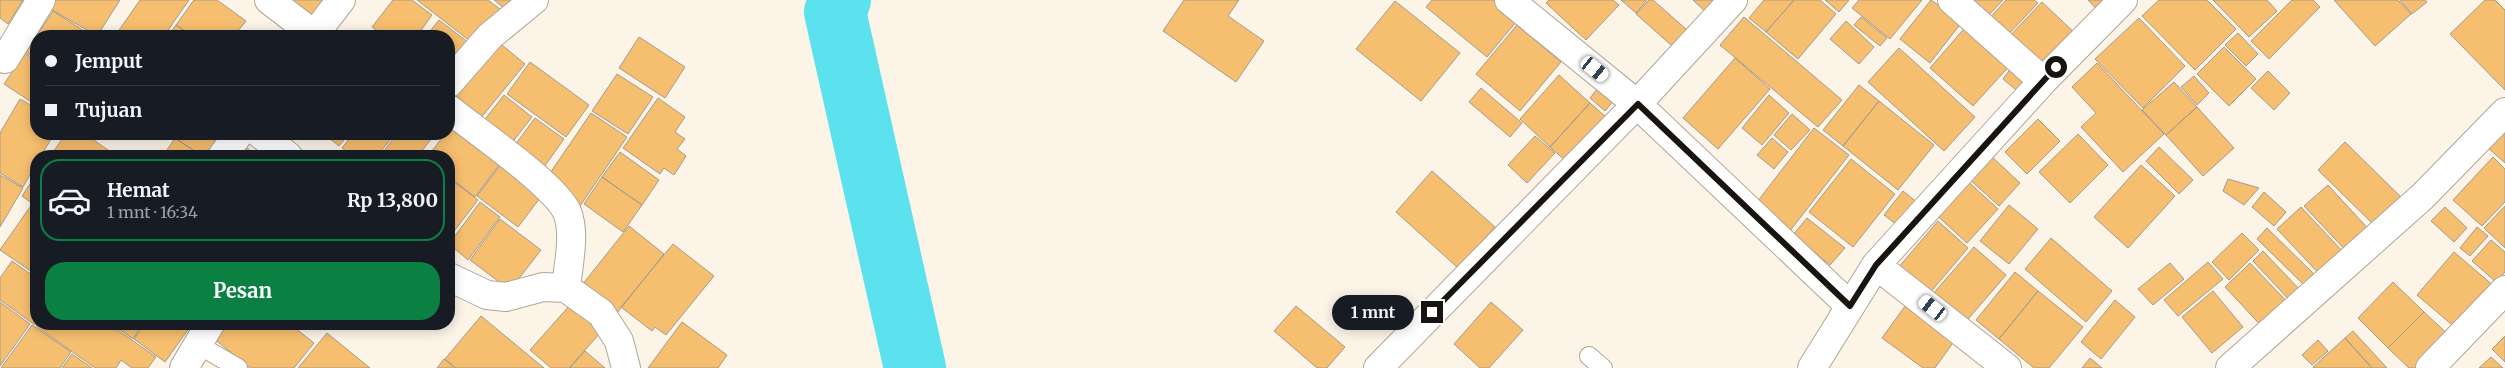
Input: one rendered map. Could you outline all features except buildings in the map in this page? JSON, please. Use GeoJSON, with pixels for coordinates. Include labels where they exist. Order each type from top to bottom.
{"type":"FeatureCollection","features":[{"type":"Feature","properties":{"kind":"street"},"geometry":{"type":"LineString","coordinates":[[5,59],[42,0]]}},
{"type":"Feature","properties":{"kind":"street"},"geometry":{"type":"LineString","coordinates":[[269,0],[306,30]]}},
{"type":"Feature","properties":{"kind":"street"},"geometry":{"type":"LineString","coordinates":[[318,30],[341,0]]}},
{"type":"Feature","properties":{"kind":"street"},"geometry":{"type":"LineString","coordinates":[[455,76],[490,36],[534,0]]}},
{"type":"Feature","properties":{"kind":"street"},"geometry":{"type":"LineString","coordinates":[[1509,0],[1638,104],[1850,306]]}},
{"type":"Feature","properties":{"kind":"street"},"geometry":{"type":"LineString","coordinates":[[1378,368],[1638,104],[1733,0]]}},
{"type":"Feature","properties":{"kind":"street"},"geometry":{"type":"LineString","coordinates":[[1952,0],[2043,81]]}},
{"type":"Feature","properties":{"kind":"street"},"geometry":{"type":"LineString","coordinates":[[1812,368],[1876,265],[2043,81],[2123,0]]}},
{"type":"Feature","properties":{"kind":"street"},"geometry":{"type":"LineString","coordinates":[[2230,368],[2423,196],[2505,112]]}},
{"type":"Feature","properties":{"kind":"street"},"geometry":{"type":"LineString","coordinates":[[455,114],[534,176],[556,197],[566,211],[570,244],[566,288]]}},
{"type":"Feature","properties":{"kind":"street"},"geometry":{"type":"LineString","coordinates":[[227,150],[234,140]]}},
{"type":"Feature","properties":{"kind":"street"},"geometry":{"type":"LineString","coordinates":[[268,140],[280,150]]}},
{"type":"Feature","properties":{"kind":"street"},"geometry":{"type":"LineString","coordinates":[[1876,265],[2007,368]]}},
{"type":"Feature","properties":{"kind":"street"},"geometry":{"type":"LineString","coordinates":[[455,280],[487,294],[506,297],[543,287],[566,288],[601,314],[619,341],[626,368]]}},
{"type":"Feature","properties":{"kind":"street"},"geometry":{"type":"LineString","coordinates":[[2430,368],[2505,290]]}},
{"type":"Feature","properties":{"kind":"street"},"geometry":{"type":"LineString","coordinates":[[184,368],[203,334]]}},
{"type":"Feature","properties":{"kind":"lane"},"geometry":{"type":"LineString","coordinates":[[203,334],[238,368]]}},
{"type":"Feature","properties":{"kind":"lane"},"geometry":{"type":"LineString","coordinates":[[1589,356],[1603,368]]}},
{"type":"Feature","properties":{"kind":"waterway"},"geometry":{"type":"LineString","coordinates":[[840,0],[835,12],[915,368]]}},
{"type":"Feature","properties":{"kind":"route"},"geometry":{"type":"LineString","coordinates":[[1432,312],[1638,104],[1850,306],[1876,265],[2056,67]]}}]}
